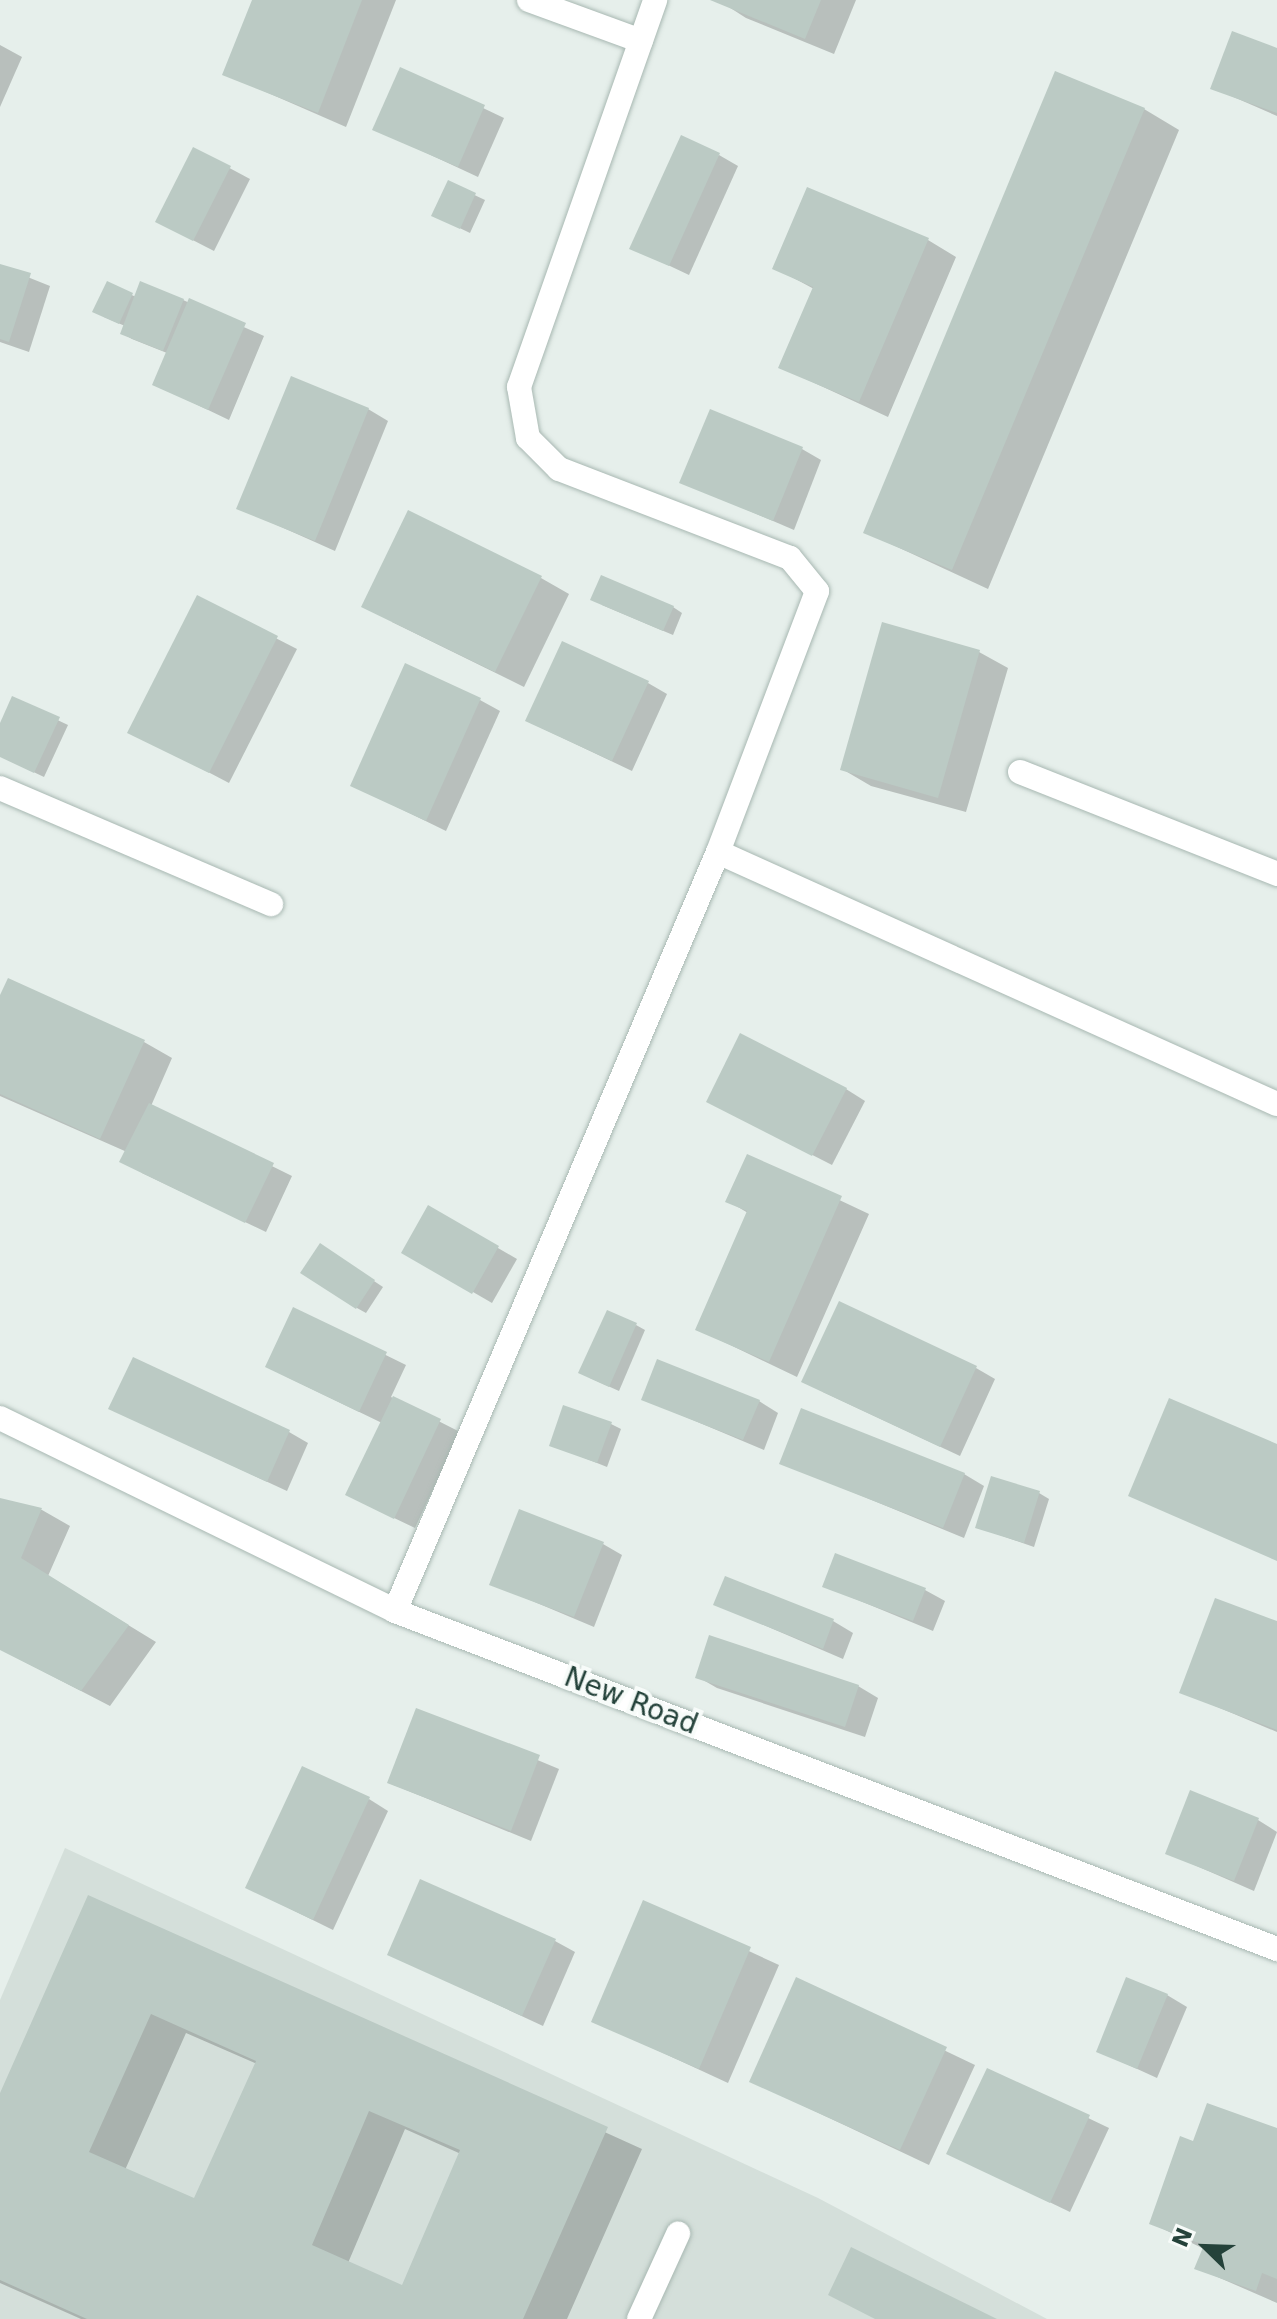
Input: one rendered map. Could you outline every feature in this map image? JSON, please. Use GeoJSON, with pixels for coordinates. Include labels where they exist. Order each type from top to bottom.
{"type":"FeatureCollection","features":[{"type":"Feature","properties":{"kind":"street"},"geometry":{"type":"LineString","coordinates":[[529,0],[641,41]]}},
{"type":"Feature","properties":{"kind":"street"},"geometry":{"type":"LineString","coordinates":[[395,1611],[718,852],[817,591],[790,558],[559,469],[528,438],[519,387],[655,0]]}},
{"type":"Feature","properties":{"kind":"street"},"geometry":{"type":"LineString","coordinates":[[1020,772],[1277,874]]}},
{"type":"Feature","properties":{"kind":"street"},"geometry":{"type":"LineString","coordinates":[[0,788],[271,904]]}},
{"type":"Feature","properties":{"kind":"street"},"geometry":{"type":"LineString","coordinates":[[718,852],[1277,1104]]}},
{"type":"Feature","properties":{"kind":"street","name":"New Road"},"geometry":{"type":"LineString","coordinates":[[0,1418],[395,1611],[1277,1949]]}},
{"type":"Feature","properties":{"kind":"street"},"geometry":{"type":"LineString","coordinates":[[639,2319],[678,2234]]}},
{"type":"Feature","properties":{"kind":"shaded area"},"geometry":{"type":"Polygon","coordinates":[[[65,1848],[818,2198],[1047,2319],[0,2319],[0,2000],[65,1848]]]}},
{"type":"Feature","properties":{"kind":"building"},"geometry":{"type":"Polygon","coordinates":[[[252,0],[362,0],[318,113],[222,75],[252,0]]]}},
{"type":"Feature","properties":{"kind":"building"},"geometry":{"type":"Polygon","coordinates":[[[710,0],[821,0],[805,39],[710,0]]]}},
{"type":"Feature","properties":{"kind":"building"},"geometry":{"type":"Polygon","coordinates":[[[1232,31],[1277,48],[1277,113],[1210,89],[1232,31]]]}},
{"type":"Feature","properties":{"kind":"building"},"geometry":{"type":"Polygon","coordinates":[[[400,67],[485,105],[458,167],[372,130],[400,67]]]}},
{"type":"Feature","properties":{"kind":"building"},"geometry":{"type":"Polygon","coordinates":[[[1055,71],[1145,108],[952,570],[863,533],[1055,71]]]}},
{"type":"Feature","properties":{"kind":"building"},"geometry":{"type":"Polygon","coordinates":[[[681,135],[720,153],[669,266],[629,249],[681,135]]]}},
{"type":"Feature","properties":{"kind":"building"},"geometry":{"type":"Polygon","coordinates":[[[193,147],[231,166],[193,241],[155,222],[193,147]]]}},
{"type":"Feature","properties":{"kind":"building"},"geometry":{"type":"Polygon","coordinates":[[[448,180],[476,193],[460,229],[431,216],[448,180]]]}},
{"type":"Feature","properties":{"kind":"building"},"geometry":{"type":"Polygon","coordinates":[[[807,187],[929,238],[859,402],[778,368],[813,287],[772,269],[807,187]]]}},
{"type":"Feature","properties":{"kind":"building"},"geometry":{"type":"Polygon","coordinates":[[[0,264],[31,273],[9,342],[0,339],[0,264]]]}},
{"type":"Feature","properties":{"kind":"building"},"geometry":{"type":"Polygon","coordinates":[[[107,281],[133,293],[119,324],[92,312],[107,281]]]}},
{"type":"Feature","properties":{"kind":"building"},"geometry":{"type":"Polygon","coordinates":[[[140,281],[184,299],[163,351],[120,334],[140,281]]]}},
{"type":"Feature","properties":{"kind":"building"},"geometry":{"type":"Polygon","coordinates":[[[189,298],[246,323],[208,410],[152,385],[189,298]]]}},
{"type":"Feature","properties":{"kind":"building"},"geometry":{"type":"Polygon","coordinates":[[[291,376],[369,408],[315,541],[236,509],[291,376]]]}},
{"type":"Feature","properties":{"kind":"building"},"geometry":{"type":"Polygon","coordinates":[[[710,409],[803,447],[773,521],[679,483],[710,409]]]}},
{"type":"Feature","properties":{"kind":"building"},"geometry":{"type":"Polygon","coordinates":[[[408,510],[542,576],[495,672],[361,607],[408,510]]]}},
{"type":"Feature","properties":{"kind":"building"},"geometry":{"type":"Polygon","coordinates":[[[601,575],[674,606],[663,631],[590,600],[601,575]]]}},
{"type":"Feature","properties":{"kind":"building"},"geometry":{"type":"Polygon","coordinates":[[[197,595],[278,636],[209,773],[127,733],[197,595]]]}},
{"type":"Feature","properties":{"kind":"building"},"geometry":{"type":"Polygon","coordinates":[[[882,622],[980,650],[938,798],[840,770],[882,622]]]}},
{"type":"Feature","properties":{"kind":"building"},"geometry":{"type":"Polygon","coordinates":[[[562,641],[649,681],[612,761],[525,721],[562,641]]]}},
{"type":"Feature","properties":{"kind":"building"},"geometry":{"type":"Polygon","coordinates":[[[405,663],[481,698],[426,821],[350,786],[405,663]]]}},
{"type":"Feature","properties":{"kind":"building"},"geometry":{"type":"Polygon","coordinates":[[[12,696],[60,717],[34,773],[0,757],[0,723],[12,696]]]}},
{"type":"Feature","properties":{"kind":"building"},"geometry":{"type":"Polygon","coordinates":[[[8,978],[145,1040],[100,1139],[0,1094],[0,995],[8,978]]]}},
{"type":"Feature","properties":{"kind":"building"},"geometry":{"type":"Polygon","coordinates":[[[740,1033],[847,1088],[812,1156],[706,1102],[740,1033]]]}},
{"type":"Feature","properties":{"kind":"building"},"geometry":{"type":"Polygon","coordinates":[[[149,1103],[274,1163],[245,1223],[119,1162],[149,1103]]]}},
{"type":"Feature","properties":{"kind":"building"},"geometry":{"type":"Polygon","coordinates":[[[747,1154],[842,1196],[769,1362],[695,1330],[747,1211],[725,1202],[747,1154]]]}},
{"type":"Feature","properties":{"kind":"building"},"geometry":{"type":"Polygon","coordinates":[[[428,1205],[499,1246],[472,1294],[401,1253],[428,1205]]]}},
{"type":"Feature","properties":{"kind":"building"},"geometry":{"type":"Polygon","coordinates":[[[320,1243],[375,1280],[356,1309],[300,1273],[320,1243]]]}},
{"type":"Feature","properties":{"kind":"building"},"geometry":{"type":"Polygon","coordinates":[[[839,1301],[977,1366],[940,1447],[801,1382],[839,1301]]]}},
{"type":"Feature","properties":{"kind":"building"},"geometry":{"type":"Polygon","coordinates":[[[293,1307],[387,1352],[359,1412],[265,1367],[293,1307]]]}},
{"type":"Feature","properties":{"kind":"building"},"geometry":{"type":"Polygon","coordinates":[[[607,1310],[637,1323],[609,1387],[578,1373],[607,1310]]]}},
{"type":"Feature","properties":{"kind":"building"},"geometry":{"type":"Polygon","coordinates":[[[133,1357],[290,1430],[267,1482],[108,1409],[133,1357]]]}},
{"type":"Feature","properties":{"kind":"building"},"geometry":{"type":"Polygon","coordinates":[[[657,1359],[760,1400],[743,1440],[641,1400],[657,1359]]]}},
{"type":"Feature","properties":{"kind":"building"},"geometry":{"type":"Polygon","coordinates":[[[393,1396],[441,1419],[394,1519],[345,1495],[393,1396]]]}},
{"type":"Feature","properties":{"kind":"building"},"geometry":{"type":"Polygon","coordinates":[[[1169,1398],[1277,1444],[1277,1561],[1128,1496],[1169,1398]]]}},
{"type":"Feature","properties":{"kind":"building"},"geometry":{"type":"Polygon","coordinates":[[[563,1405],[612,1422],[597,1463],[549,1446],[563,1405]]]}},
{"type":"Feature","properties":{"kind":"building"},"geometry":{"type":"Polygon","coordinates":[[[801,1408],[965,1473],[943,1528],[779,1464],[801,1408]]]}},
{"type":"Feature","properties":{"kind":"building"},"geometry":{"type":"Polygon","coordinates":[[[991,1476],[1040,1491],[1024,1543],[975,1528],[991,1476]]]}},
{"type":"Feature","properties":{"kind":"building"},"geometry":{"type":"Polygon","coordinates":[[[0,1498],[42,1508],[21,1558],[129,1625],[81,1691],[0,1650],[0,1498]]]}},
{"type":"Feature","properties":{"kind":"building"},"geometry":{"type":"Polygon","coordinates":[[[519,1509],[604,1542],[574,1617],[489,1585],[519,1509]]]}},
{"type":"Feature","properties":{"kind":"building"},"geometry":{"type":"Polygon","coordinates":[[[835,1553],[926,1588],[913,1621],[822,1587],[835,1553]]]}},
{"type":"Feature","properties":{"kind":"building"},"geometry":{"type":"Polygon","coordinates":[[[725,1576],[834,1619],[823,1649],[713,1605],[725,1576]]]}},
{"type":"Feature","properties":{"kind":"building"},"geometry":{"type":"Polygon","coordinates":[[[1215,1598],[1277,1621],[1277,1730],[1179,1693],[1215,1598]]]}},
{"type":"Feature","properties":{"kind":"building"},"geometry":{"type":"Polygon","coordinates":[[[709,1635],[859,1685],[845,1727],[695,1678],[709,1635]]]}},
{"type":"Feature","properties":{"kind":"building"},"geometry":{"type":"Polygon","coordinates":[[[416,1708],[540,1755],[511,1831],[387,1783],[416,1708]]]}},
{"type":"Feature","properties":{"kind":"building"},"geometry":{"type":"Polygon","coordinates":[[[302,1766],[370,1797],[313,1920],[245,1888],[302,1766]]]}},
{"type":"Feature","properties":{"kind":"building"},"geometry":{"type":"Polygon","coordinates":[[[1190,1790],[1259,1818],[1234,1881],[1165,1854],[1190,1790]]]}},
{"type":"Feature","properties":{"kind":"building"},"geometry":{"type":"Polygon","coordinates":[[[420,1879],[556,1939],[522,2016],[387,1955],[420,1879]]]}},
{"type":"Feature","properties":{"kind":"building"},"geometry":{"type":"Polygon","coordinates":[[[88,1895],[608,2127],[523,2319],[87,2319],[0,2280],[0,2093],[88,1895]],[[151,2014],[89,2152],[194,2198],[256,2061],[151,2014]],[[369,2111],[312,2245],[402,2285],[460,2150],[369,2111]]]}},
{"type":"Feature","properties":{"kind":"building"},"geometry":{"type":"Polygon","coordinates":[[[643,1900],[751,1947],[699,2069],[591,2022],[643,1900]]]}},
{"type":"Feature","properties":{"kind":"building"},"geometry":{"type":"Polygon","coordinates":[[[796,1977],[947,2047],[900,2150],[749,2082],[796,1977]]]}},
{"type":"Feature","properties":{"kind":"building"},"geometry":{"type":"Polygon","coordinates":[[[1126,1977],[1168,1994],[1137,2069],[1096,2052],[1126,1977]]]}},
{"type":"Feature","properties":{"kind":"building"},"geometry":{"type":"Polygon","coordinates":[[[987,2068],[1090,2115],[1050,2203],[946,2154],[987,2068]]]}},
{"type":"Feature","properties":{"kind":"building"},"geometry":{"type":"Polygon","coordinates":[[[1207,2103],[1277,2128],[1277,2279],[1262,2273],[1256,2291],[1194,2269],[1204,2245],[1149,2224],[1180,2136],[1193,2141],[1207,2103]]]}},
{"type":"Feature","properties":{"kind":"building"},"geometry":{"type":"Polygon","coordinates":[[[851,2247],[997,2319],[875,2319],[828,2295],[851,2247]]]}}]}
